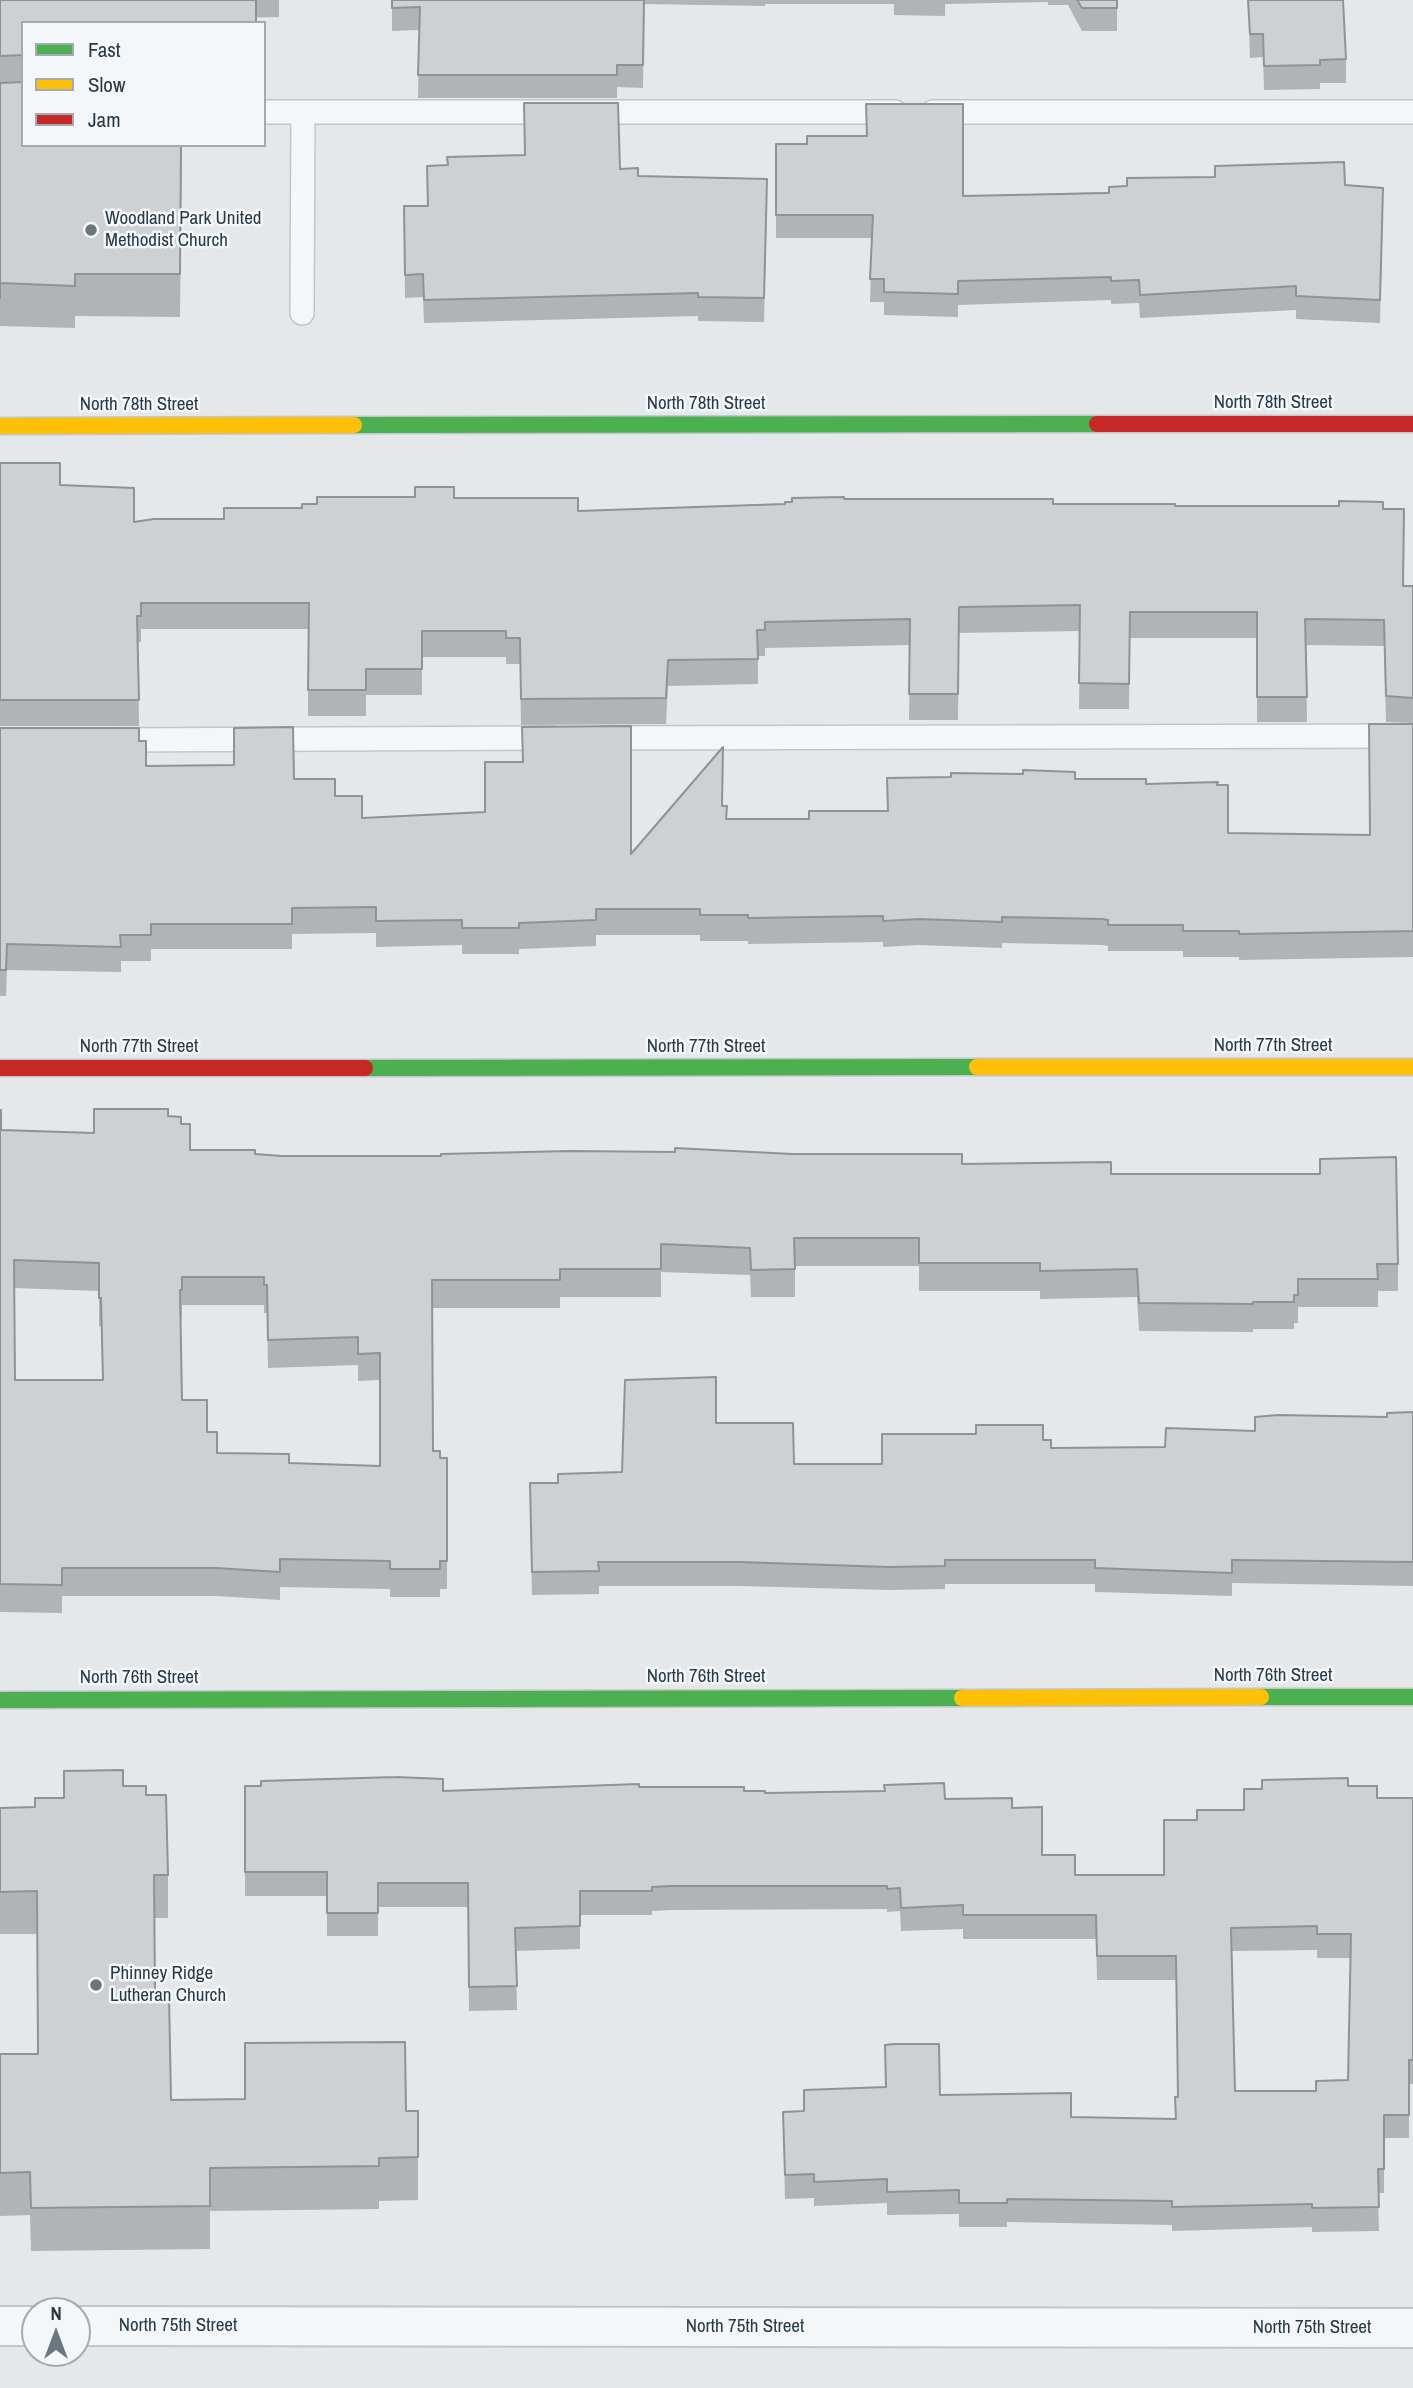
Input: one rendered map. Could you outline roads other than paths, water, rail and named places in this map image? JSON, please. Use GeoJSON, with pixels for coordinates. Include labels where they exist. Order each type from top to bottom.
{"type":"FeatureCollection","features":[{"type":"Feature","properties":{"kind":"street","name":"North 78th Street"},"geometry":{"type":"LineString","coordinates":[[0,426],[1413,424]]}},
{"type":"Feature","properties":{"kind":"street","name":"North 77th Street"},"geometry":{"type":"LineString","coordinates":[[0,1068],[1413,1067]]}},
{"type":"Feature","properties":{"kind":"street","name":"North 76th Street"},"geometry":{"type":"LineString","coordinates":[[0,1700],[1413,1697]]}},
{"type":"Feature","properties":{"kind":"street"},"geometry":{"type":"LineString","coordinates":[[0,2326],[21,2326]]}},
{"type":"Feature","properties":{"kind":"street","name":"North 75th Street"},"geometry":{"type":"LineString","coordinates":[[91,2326],[1413,2328]]}},
{"type":"Feature","properties":{"kind":"lane"},"geometry":{"type":"LineString","coordinates":[[266,112],[1413,112]]}},
{"type":"Feature","properties":{"kind":"lane"},"geometry":{"type":"LineString","coordinates":[[302,313],[303,112]]}},
{"type":"Feature","properties":{"kind":"lane"},"geometry":{"type":"LineString","coordinates":[[84,740],[1413,736]]}},
{"type":"Feature","properties":{"kind":"place","name":"Woodland Park United Methodist Church"},"geometry":{"type":"Point","coordinates":[91,230]}},
{"type":"Feature","properties":{"kind":"place","name":"Phinney Ridge Lutheran Church"},"geometry":{"type":"Point","coordinates":[96,1985]}}]}
